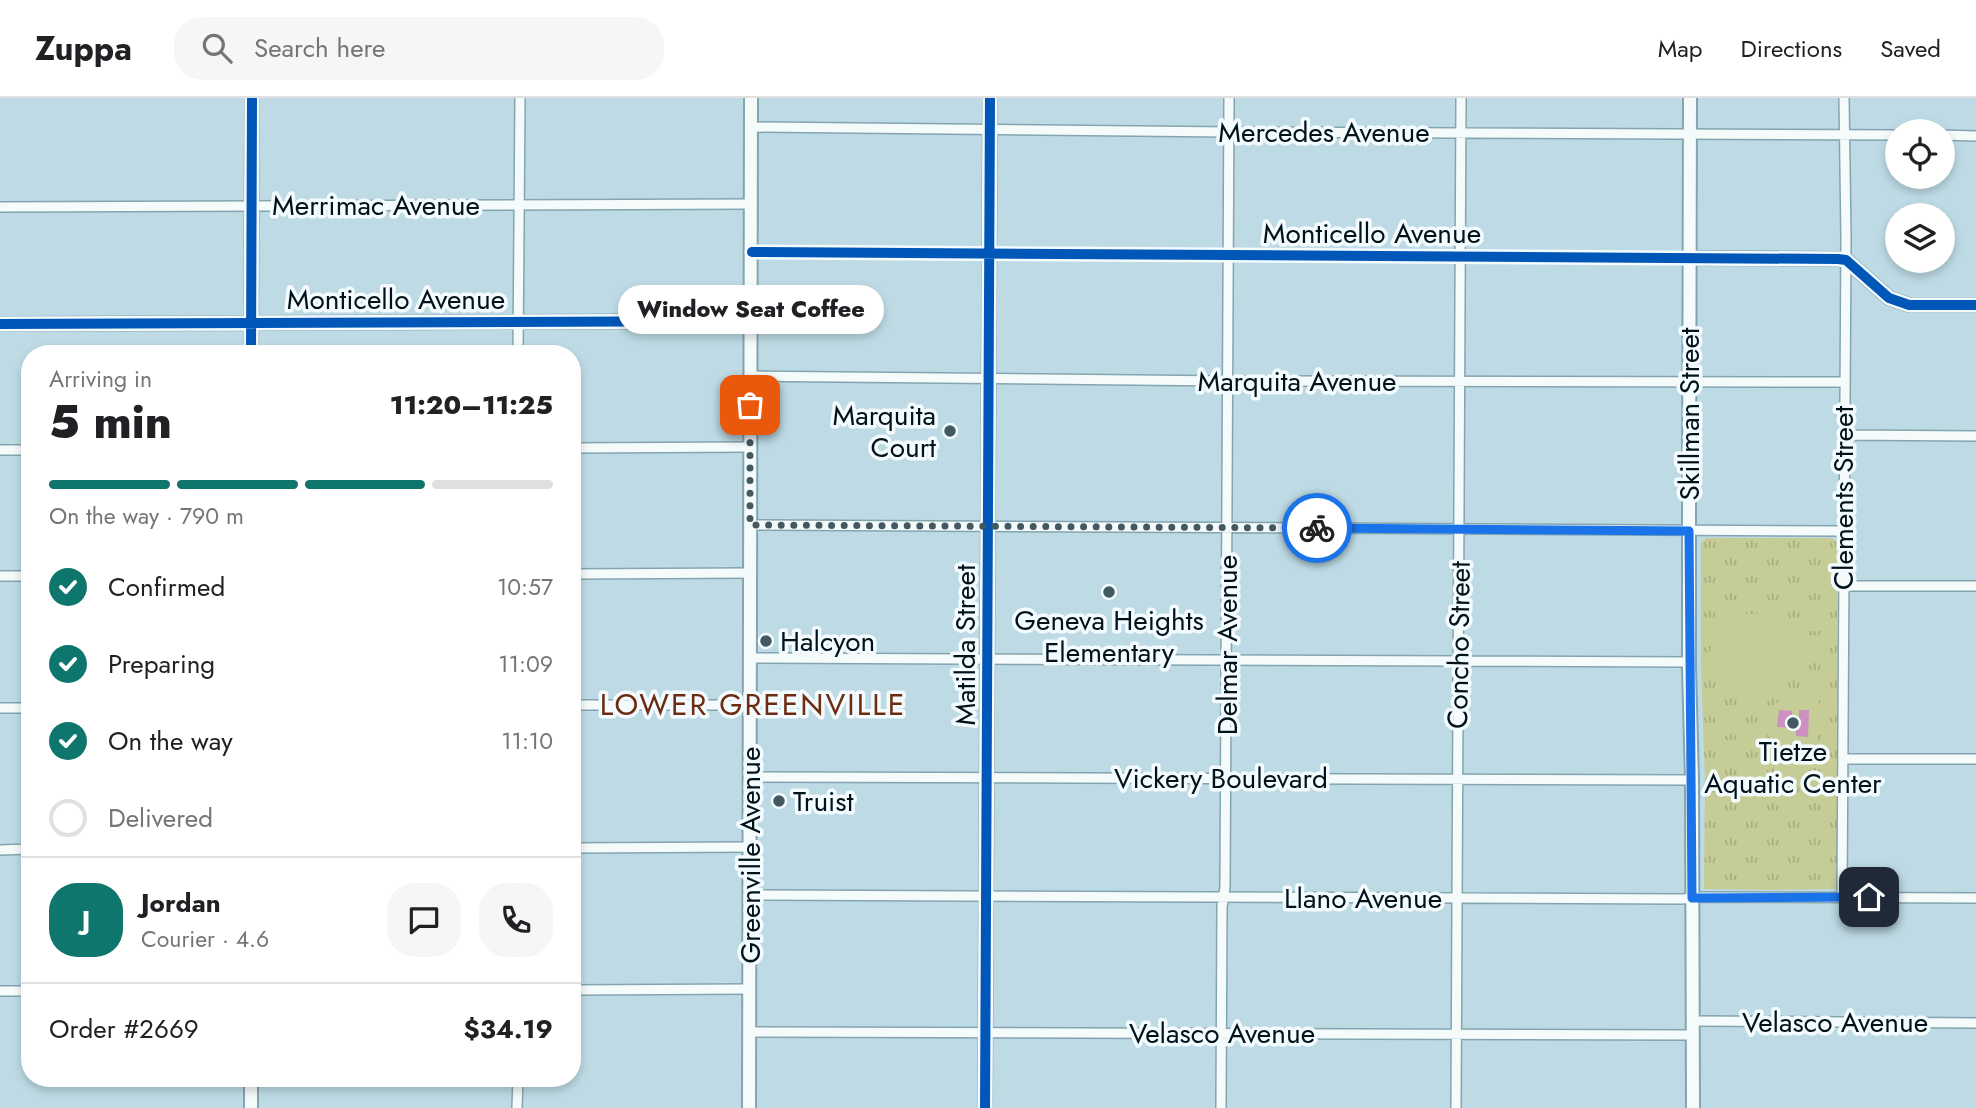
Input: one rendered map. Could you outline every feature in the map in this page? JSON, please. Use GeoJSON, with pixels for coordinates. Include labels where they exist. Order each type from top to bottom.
{"type":"FeatureCollection","features":[{"type":"Feature","properties":{"kind":"street"},"geometry":{"type":"LineString","coordinates":[[251,345],[252,98]]}},
{"type":"Feature","properties":{"kind":"street"},"geometry":{"type":"LineString","coordinates":[[518,345],[520,98]]}},
{"type":"Feature","properties":{"kind":"street","name":"Greenville Avenue"},"geometry":{"type":"LineString","coordinates":[[749,1108],[751,98]]}},
{"type":"Feature","properties":{"kind":"street","name":"Matilda Street"},"geometry":{"type":"LineString","coordinates":[[985,1108],[990,98]]}},
{"type":"Feature","properties":{"kind":"street","name":"Delmar Avenue"},"geometry":{"type":"LineString","coordinates":[[1221,1108],[1227,659],[1229,98]]}},
{"type":"Feature","properties":{"kind":"street","name":"Concho Street"},"geometry":{"type":"LineString","coordinates":[[1456,1108],[1461,98]]}},
{"type":"Feature","properties":{"kind":"street","name":"Skillman Street"},"geometry":{"type":"LineString","coordinates":[[1690,98],[1689,662],[1693,1108]]}},
{"type":"Feature","properties":{"kind":"street","name":"Clements Street"},"geometry":{"type":"LineString","coordinates":[[1842,897],[1846,260],[1844,98]]}},
{"type":"Feature","properties":{"kind":"street","name":"Mercedes Avenue"},"geometry":{"type":"LineString","coordinates":[[751,127],[1885,135]]}},
{"type":"Feature","properties":{"kind":"street"},"geometry":{"type":"LineString","coordinates":[[1955,135],[1976,136]]}},
{"type":"Feature","properties":{"kind":"street","name":"Merrimac Avenue"},"geometry":{"type":"LineString","coordinates":[[0,207],[751,204]]}},
{"type":"Feature","properties":{"kind":"street","name":"Monticello Avenue"},"geometry":{"type":"LineString","coordinates":[[752,252],[1846,260]]}},
{"type":"Feature","properties":{"kind":"street"},"geometry":{"type":"LineString","coordinates":[[1846,260],[1889,298],[1909,305],[1976,305]]}},
{"type":"Feature","properties":{"kind":"street","name":"Monticello Avenue"},"geometry":{"type":"LineString","coordinates":[[0,324],[751,321]]}},
{"type":"Feature","properties":{"kind":"street","name":"Marquita Avenue"},"geometry":{"type":"LineString","coordinates":[[750,376],[1228,381],[1844,382]]}},
{"type":"Feature","properties":{"kind":"street"},"geometry":{"type":"LineString","coordinates":[[1844,435],[1976,436]]}},
{"type":"Feature","properties":{"kind":"street"},"geometry":{"type":"LineString","coordinates":[[581,448],[750,447]]}},
{"type":"Feature","properties":{"kind":"street"},"geometry":{"type":"LineString","coordinates":[[0,450],[21,450]]}},
{"type":"Feature","properties":{"kind":"street"},"geometry":{"type":"LineString","coordinates":[[750,525],[1844,531]]}},
{"type":"Feature","properties":{"kind":"street"},"geometry":{"type":"LineString","coordinates":[[581,574],[750,573]]}},
{"type":"Feature","properties":{"kind":"street"},"geometry":{"type":"LineString","coordinates":[[0,576],[21,576]]}},
{"type":"Feature","properties":{"kind":"street"},"geometry":{"type":"LineString","coordinates":[[1843,586],[1976,586]]}},
{"type":"Feature","properties":{"kind":"street"},"geometry":{"type":"LineString","coordinates":[[750,658],[1689,662]]}},
{"type":"Feature","properties":{"kind":"street"},"geometry":{"type":"LineString","coordinates":[[581,705],[750,705]]}},
{"type":"Feature","properties":{"kind":"street"},"geometry":{"type":"LineString","coordinates":[[0,708],[21,708]]}},
{"type":"Feature","properties":{"kind":"street"},"geometry":{"type":"LineString","coordinates":[[1843,759],[1976,759]]}},
{"type":"Feature","properties":{"kind":"street","name":"Vickery Boulevard"},"geometry":{"type":"LineString","coordinates":[[750,777],[1692,780]]}},
{"type":"Feature","properties":{"kind":"street"},"geometry":{"type":"LineString","coordinates":[[581,848],[750,847]]}},
{"type":"Feature","properties":{"kind":"street"},"geometry":{"type":"LineString","coordinates":[[0,850],[21,849]]}},
{"type":"Feature","properties":{"kind":"street","name":"Llano Avenue"},"geometry":{"type":"LineString","coordinates":[[751,895],[1976,898]]}},
{"type":"Feature","properties":{"kind":"street"},"geometry":{"type":"LineString","coordinates":[[581,990],[750,989]]}},
{"type":"Feature","properties":{"kind":"street"},"geometry":{"type":"LineString","coordinates":[[0,991],[21,991]]}},
{"type":"Feature","properties":{"kind":"street","name":"Velasco Avenue"},"geometry":{"type":"LineString","coordinates":[[1693,1021],[1976,1023]]}},
{"type":"Feature","properties":{"kind":"street","name":"Velasco Avenue"},"geometry":{"type":"LineString","coordinates":[[750,1032],[1693,1035]]}},
{"type":"Feature","properties":{"kind":"street"},"geometry":{"type":"LineString","coordinates":[[251,1087],[251,1108]]}},
{"type":"Feature","properties":{"kind":"street"},"geometry":{"type":"LineString","coordinates":[[517,1087],[517,1108]]}},
{"type":"Feature","properties":{"kind":"green space"},"geometry":{"type":"Polygon","coordinates":[[[1706,538],[1832,538],[1837,542],[1835,889],[1704,889],[1701,542],[1706,538]]]}},
{"type":"Feature","properties":{"kind":"green space"},"geometry":{"type":"Polygon","coordinates":[[[1805,605],[1821,605],[1821,631],[1805,631],[1805,605]]]}},
{"type":"Feature","properties":{"kind":"green space"},"geometry":{"type":"Polygon","coordinates":[[[1743,614],[1775,614],[1806,636],[1816,650],[1764,705],[1756,705],[1707,664],[1718,633],[1727,623],[1743,614]]]}},
{"type":"Feature","properties":{"kind":"green space","name":"Tietze Aquatic Center"},"geometry":{"type":"Polygon","coordinates":[[[1819,689],[1818,741],[1825,741],[1825,752],[1784,752],[1783,760],[1760,761],[1764,741],[1769,740],[1769,710],[1791,690],[1819,689]]]}},
{"type":"Feature","properties":{"kind":"green space"},"geometry":{"type":"Polygon","coordinates":[[[1715,708],[1728,708],[1728,736],[1715,736],[1715,708]]]}},
{"type":"Feature","properties":{"kind":"green space"},"geometry":{"type":"Polygon","coordinates":[[[1717,744],[1728,744],[1729,768],[1717,768],[1717,744]]]}},
{"type":"Feature","properties":{"kind":"shaded area"},"geometry":{"type":"Polygon","coordinates":[[[1779,710],[1792,711],[1792,728],[1777,727],[1779,710]]]}},
{"type":"Feature","properties":{"kind":"shaded area"},"geometry":{"type":"Polygon","coordinates":[[[1799,710],[1809,710],[1808,737],[1796,736],[1796,730],[1799,730],[1799,710]]]}},
{"type":"Feature","properties":{"kind":"cycle path"},"geometry":{"type":"LineString","coordinates":[[251,345],[252,98]]}},
{"type":"Feature","properties":{"kind":"cycle path"},"geometry":{"type":"LineString","coordinates":[[985,1108],[990,98]]}},
{"type":"Feature","properties":{"kind":"cycle path"},"geometry":{"type":"LineString","coordinates":[[752,252],[1838,259],[1846,260],[1889,298],[1909,305],[1976,305]]}},
{"type":"Feature","properties":{"kind":"cycle path"},"geometry":{"type":"LineString","coordinates":[[0,324],[751,321]]}},
{"type":"Feature","properties":{"kind":"way so far"},"geometry":{"type":"LineString","coordinates":[[750,405],[750,525],[1317,528]]}},
{"type":"Feature","properties":{"kind":"place","name":"Window Seat Coffee"},"geometry":{"type":"Point","coordinates":[750,405]}},
{"type":"Feature","properties":{"kind":"place","name":"Marquita Court"},"geometry":{"type":"Point","coordinates":[950,431]}},
{"type":"Feature","properties":{"kind":"place","name":"Geneva Heights Elementary"},"geometry":{"type":"Point","coordinates":[1109,592]}},
{"type":"Feature","properties":{"kind":"place","name":"Halcyon"},"geometry":{"type":"Point","coordinates":[766,641]}},
{"type":"Feature","properties":{"kind":"place","name":"Tietze Aquatic Center"},"geometry":{"type":"Point","coordinates":[1793,723]}},
{"type":"Feature","properties":{"kind":"place","name":"Truist"},"geometry":{"type":"Point","coordinates":[779,801]}},
{"type":"Feature","properties":{"kind":"district","name":"LOWER GREENVILLE"},"geometry":{"type":"Point","coordinates":[753,704]}},
{"type":"Feature","properties":{"kind":"route"},"geometry":{"type":"LineString","coordinates":[[1317,528],[1689,531],[1692,898],[1869,897]]}}]}
